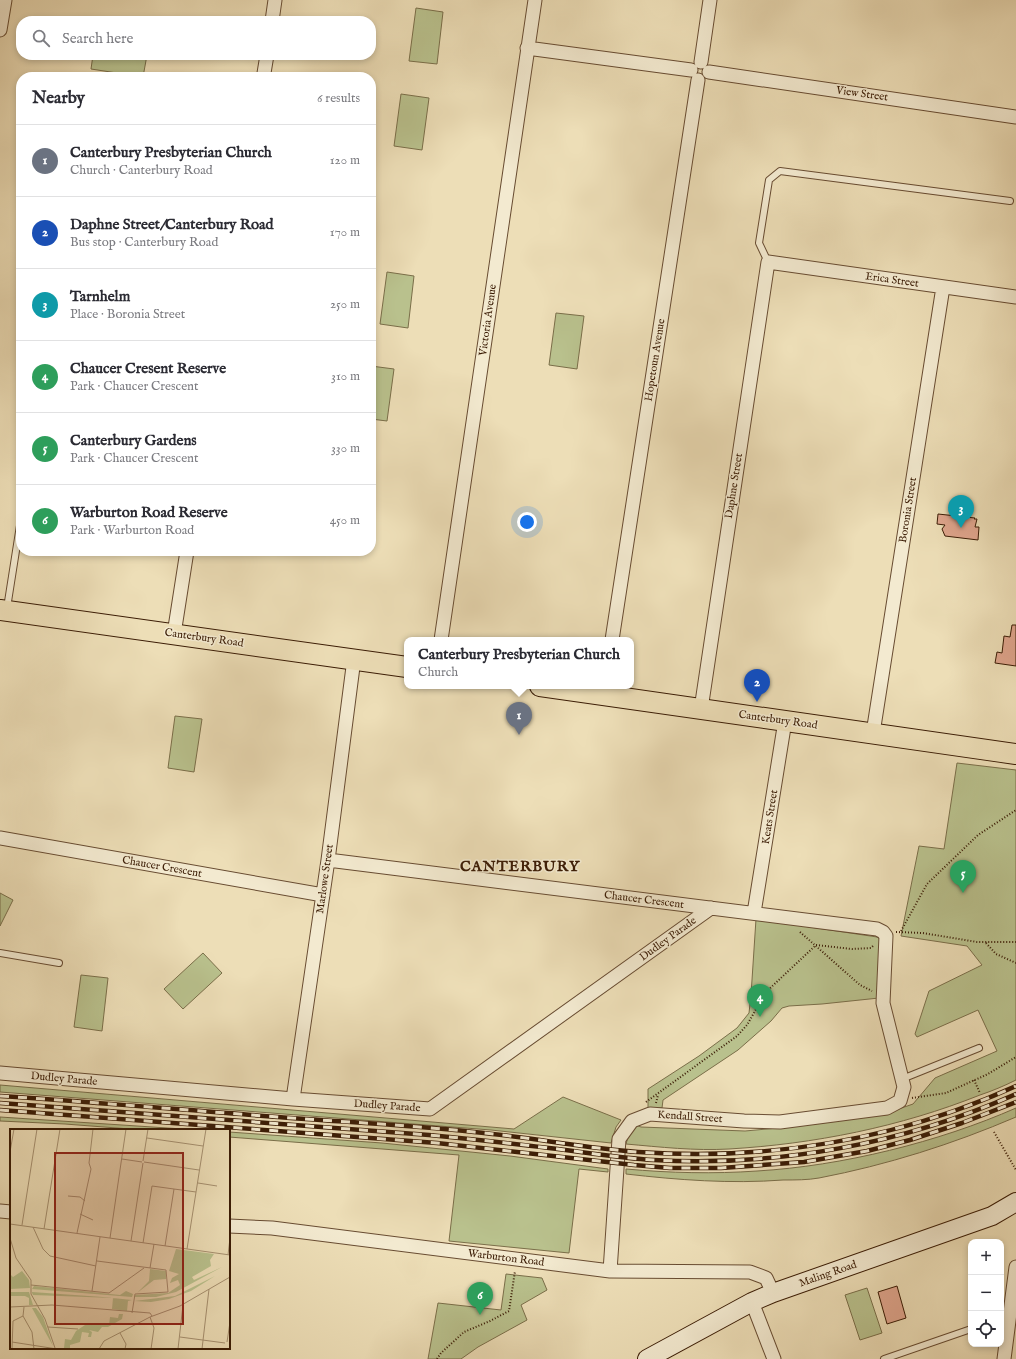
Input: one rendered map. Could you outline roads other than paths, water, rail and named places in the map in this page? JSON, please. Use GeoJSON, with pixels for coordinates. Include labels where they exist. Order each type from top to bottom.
{"type":"FeatureCollection","features":[{"type":"Feature","properties":{"kind":"main road","name":"Canterbury Road"},"geometry":{"type":"LineString","coordinates":[[3,611],[404,667]]}},
{"type":"Feature","properties":{"kind":"main road","name":"Canterbury Road"},"geometry":{"type":"LineString","coordinates":[[578,689],[604,691],[701,709],[1016,754]]}},
{"type":"Feature","properties":{"kind":"street"},"geometry":{"type":"LineString","coordinates":[[0,30],[5,0]]}},
{"type":"Feature","properties":{"kind":"street"},"geometry":{"type":"LineString","coordinates":[[273,16],[275,0]]}},
{"type":"Feature","properties":{"kind":"street","name":"Victoria Avenue"},"geometry":{"type":"LineString","coordinates":[[441,637],[535,0]]}},
{"type":"Feature","properties":{"kind":"street","name":"Hopetoun Avenue"},"geometry":{"type":"LineString","coordinates":[[612,637],[696,70],[710,0]]}},
{"type":"Feature","properties":{"kind":"street"},"geometry":{"type":"LineString","coordinates":[[527,48],[696,70]]}},
{"type":"Feature","properties":{"kind":"street"},"geometry":{"type":"LineString","coordinates":[[264,72],[266,60]]}},
{"type":"Feature","properties":{"kind":"street","name":"View Street"},"geometry":{"type":"LineString","coordinates":[[696,70],[705,79],[709,72],[1016,117]]}},
{"type":"Feature","properties":{"kind":"street","name":"Erica Street"},"geometry":{"type":"LineString","coordinates":[[768,262],[1016,296]]}},
{"type":"Feature","properties":{"kind":"street","name":"Daphne Street"},"geometry":{"type":"LineString","coordinates":[[701,709],[768,262]]}},
{"type":"Feature","properties":{"kind":"street","name":"Boronia Street"},"geometry":{"type":"LineString","coordinates":[[873,733],[942,287]]}},
{"type":"Feature","properties":{"kind":"street"},"geometry":{"type":"LineString","coordinates":[[174,634],[186,556]]}},
{"type":"Feature","properties":{"kind":"street","name":"Marlowe Street"},"geometry":{"type":"LineString","coordinates":[[293,1099],[328,860],[354,660]]}},
{"type":"Feature","properties":{"kind":"street","name":"Keats Street"},"geometry":{"type":"LineString","coordinates":[[754,913],[785,721]]}},
{"type":"Feature","properties":{"kind":"street","name":"Chaucer Crescent"},"geometry":{"type":"LineString","coordinates":[[0,838],[323,895]]}},
{"type":"Feature","properties":{"kind":"street","name":"Chaucer Crescent"},"geometry":{"type":"LineString","coordinates":[[328,860],[877,929],[883,932],[886,936],[883,1003],[902,1079]]}},
{"type":"Feature","properties":{"kind":"street","name":"Dudley Parade"},"geometry":{"type":"LineString","coordinates":[[0,1073],[293,1099],[430,1109],[711,908]]}},
{"type":"Feature","properties":{"kind":"street","name":"Kendall Street"},"geometry":{"type":"LineString","coordinates":[[610,1271],[619,1139],[632,1121],[650,1114],[744,1121],[780,1122],[887,1108],[900,1100],[904,1086],[902,1079]]}},
{"type":"Feature","properties":{"kind":"street","name":"Maling Road"},"geometry":{"type":"LineString","coordinates":[[647,1359],[752,1302],[773,1293],[992,1216],[1015,1206]]}},
{"type":"Feature","properties":{"kind":"street"},"geometry":{"type":"LineString","coordinates":[[0,1211],[10,1212]]}},
{"type":"Feature","properties":{"kind":"street","name":"Warburton Road"},"geometry":{"type":"LineString","coordinates":[[230,1226],[272,1228],[610,1271],[750,1272],[766,1278],[773,1293]]}},
{"type":"Feature","properties":{"kind":"street"},"geometry":{"type":"LineString","coordinates":[[1004,1359],[1005,1317],[1016,1267]]}},
{"type":"Feature","properties":{"kind":"street"},"geometry":{"type":"LineString","coordinates":[[752,1302],[774,1359]]}},
{"type":"Feature","properties":{"kind":"lane"},"geometry":{"type":"LineString","coordinates":[[768,262],[759,243],[769,180],[780,171],[1010,201]]}},
{"type":"Feature","properties":{"kind":"lane"},"geometry":{"type":"LineString","coordinates":[[3,611],[16,545]]}},
{"type":"Feature","properties":{"kind":"lane"},"geometry":{"type":"LineString","coordinates":[[0,953],[59,963]]}},
{"type":"Feature","properties":{"kind":"lane"},"geometry":{"type":"LineString","coordinates":[[902,1079],[979,1048]]}},
{"type":"Feature","properties":{"kind":"lane"},"geometry":{"type":"LineString","coordinates":[[884,1359],[897,1357],[968,1330]]}},
{"type":"Feature","properties":{"kind":"railway"},"geometry":{"type":"LineString","coordinates":[[0,1096],[425,1127],[495,1134],[617,1150],[687,1154],[735,1153],[831,1143],[878,1133],[925,1120],[971,1105],[1016,1086]]}},
{"type":"Feature","properties":{"kind":"railway"},"geometry":{"type":"LineString","coordinates":[[0,1103],[429,1135],[519,1144],[628,1158],[701,1161],[747,1160],[793,1155],[884,1139],[929,1126],[1016,1094]]}},
{"type":"Feature","properties":{"kind":"railway"},"geometry":{"type":"LineString","coordinates":[[0,1110],[437,1143],[670,1168],[721,1168],[804,1162],[867,1151],[910,1140],[962,1123],[1016,1102]]}},
{"type":"Feature","properties":{"kind":"place","name":"Tarnhelm"},"geometry":{"type":"Point","coordinates":[961,528]}},
{"type":"Feature","properties":{"kind":"place","name":"Daphne Street/Canterbury Road"},"geometry":{"type":"Point","coordinates":[757,702]}},
{"type":"Feature","properties":{"kind":"place","name":"Canterbury Presbyterian Church"},"geometry":{"type":"Point","coordinates":[519,735]}},
{"type":"Feature","properties":{"kind":"place","name":"Canterbury Gardens"},"geometry":{"type":"Point","coordinates":[963,893]}},
{"type":"Feature","properties":{"kind":"place","name":"Chaucer Cresent Reserve"},"geometry":{"type":"Point","coordinates":[760,1017]}},
{"type":"Feature","properties":{"kind":"place","name":"Warburton Road Reserve"},"geometry":{"type":"Point","coordinates":[480,1315]}},
{"type":"Feature","properties":{"kind":"district","name":"CANTERBURY"},"geometry":{"type":"Point","coordinates":[520,866]}}]}
